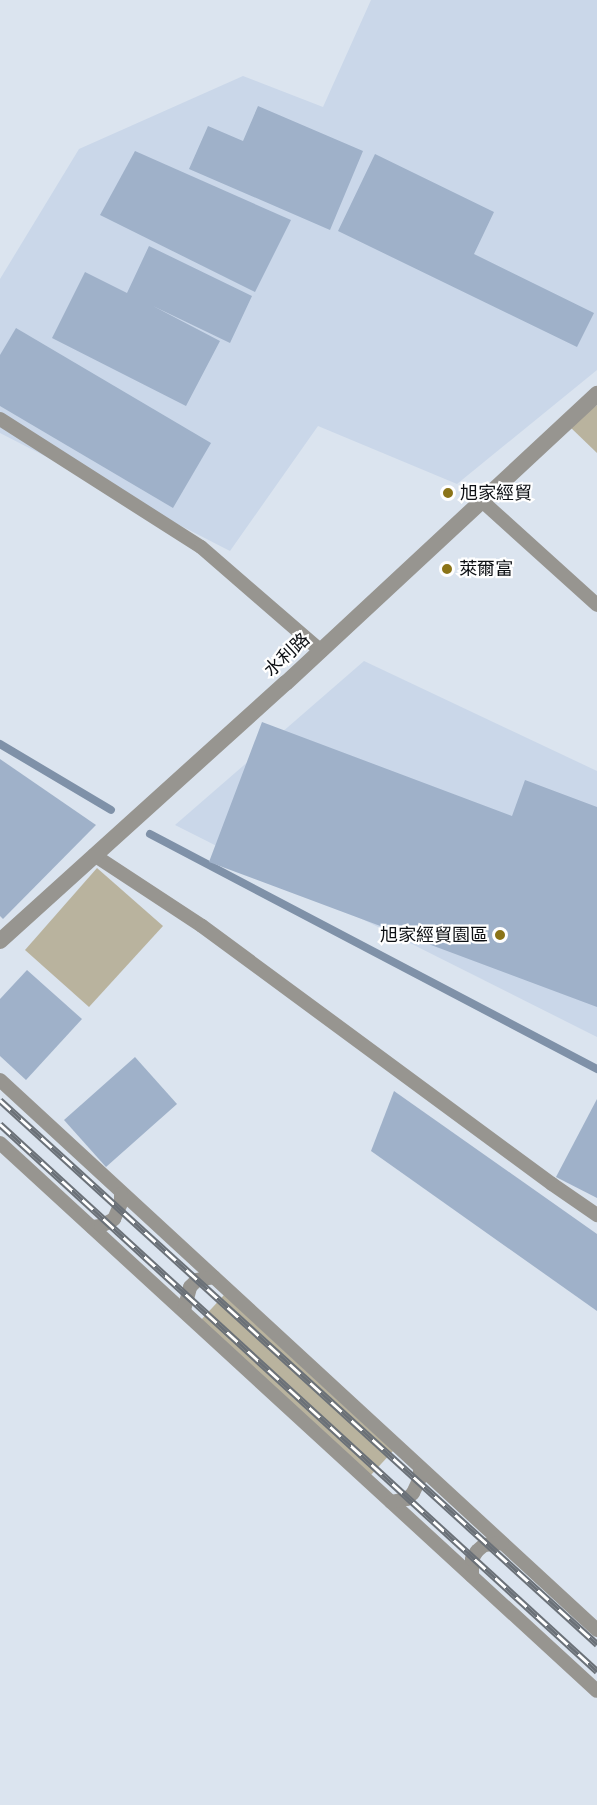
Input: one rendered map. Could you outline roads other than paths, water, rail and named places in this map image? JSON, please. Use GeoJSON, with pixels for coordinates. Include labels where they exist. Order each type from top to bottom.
{"type":"FeatureCollection","features":[{"type":"Feature","properties":{"kind":"street","name":"水利路"},"geometry":{"type":"LineString","coordinates":[[0,941],[321,651],[597,394]]}},
{"type":"Feature","properties":{"kind":"lane"},"geometry":{"type":"LineString","coordinates":[[0,419],[201,547],[321,651]]}},
{"type":"Feature","properties":{"kind":"lane"},"geometry":{"type":"LineString","coordinates":[[482,501],[597,605]]}},
{"type":"Feature","properties":{"kind":"lane"},"geometry":{"type":"LineString","coordinates":[[94,855],[202,926],[597,1215]]}},
{"type":"Feature","properties":{"kind":"lane"},"geometry":{"type":"LineString","coordinates":[[0,1080],[597,1630]]}},
{"type":"Feature","properties":{"kind":"lane"},"geometry":{"type":"LineString","coordinates":[[0,1143],[597,1691]]}},
{"type":"Feature","properties":{"kind":"lane"},"geometry":{"type":"LineString","coordinates":[[92,1227],[101,1226],[114,1219],[122,1194]]}},
{"type":"Feature","properties":{"kind":"lane"},"geometry":{"type":"LineString","coordinates":[[184,1310],[190,1287],[198,1280],[214,1277]]}},
{"type":"Feature","properties":{"kind":"lane"},"geometry":{"type":"LineString","coordinates":[[392,1502],[407,1499],[412,1493],[420,1478],[420,1468]]}},
{"type":"Feature","properties":{"kind":"lane"},"geometry":{"type":"LineString","coordinates":[[472,1576],[472,1559],[477,1551],[484,1545],[502,1543]]}},
{"type":"Feature","properties":{"kind":"waterway"},"geometry":{"type":"LineString","coordinates":[[0,744],[111,810]]}},
{"type":"Feature","properties":{"kind":"waterway"},"geometry":{"type":"LineString","coordinates":[[150,834],[597,1069]]}},
{"type":"Feature","properties":{"kind":"railway"},"geometry":{"type":"LineString","coordinates":[[0,1100],[597,1644]]}},
{"type":"Feature","properties":{"kind":"railway"},"geometry":{"type":"LineString","coordinates":[[0,1124],[597,1671]]}},
{"type":"Feature","properties":{"kind":"place","name":"旭家經貿"},"geometry":{"type":"Point","coordinates":[448,493]}},
{"type":"Feature","properties":{"kind":"place","name":"萊爾富"},"geometry":{"type":"Point","coordinates":[447,569]}},
{"type":"Feature","properties":{"kind":"place","name":"旭家經貿園區"},"geometry":{"type":"Point","coordinates":[500,935]}}]}
